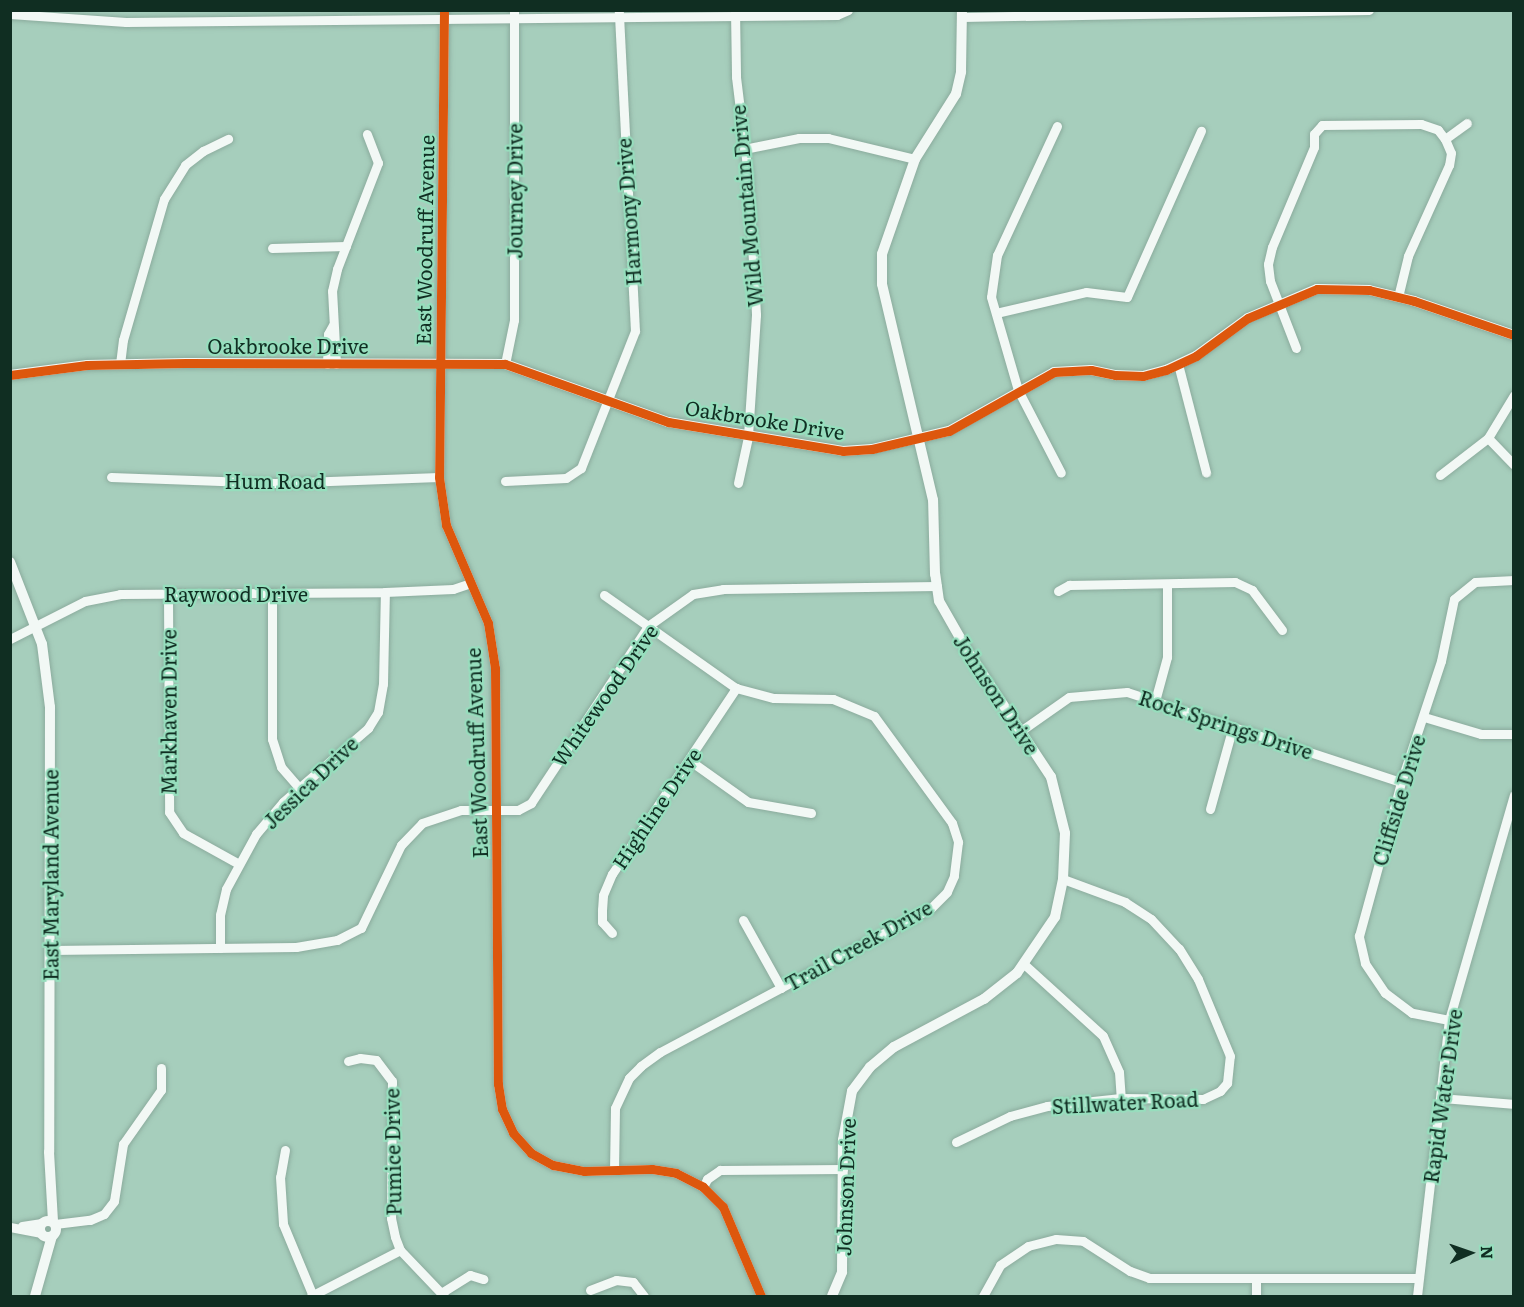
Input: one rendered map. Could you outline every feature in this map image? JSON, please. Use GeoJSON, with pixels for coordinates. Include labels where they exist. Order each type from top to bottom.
{"type":"FeatureCollection","features":[{"type":"Feature","properties":{"kind":"street"},"geometry":{"type":"LineString","coordinates":[[962,14],[1369,10]]}},
{"type":"Feature","properties":{"kind":"street"},"geometry":{"type":"LineString","coordinates":[[10,14],[104,21],[158,15],[848,11]]}},
{"type":"Feature","properties":{"kind":"street","name":"Harmony Drive"},"geometry":{"type":"LineString","coordinates":[[505,481],[566,478],[581,468],[635,332],[619,13]]}},
{"type":"Feature","properties":{"kind":"street","name":"Wild Mountain Drive"},"geometry":{"type":"LineString","coordinates":[[736,13],[735,77],[744,149],[756,315],[748,437],[738,483]]}},
{"type":"Feature","properties":{"kind":"street","name":"Journey Drive"},"geometry":{"type":"LineString","coordinates":[[505,364],[514,320],[514,14]]}},
{"type":"Feature","properties":{"kind":"street","name":"Johnson Drive"},"geometry":{"type":"LineString","coordinates":[[832,1296],[842,1272],[843,1140],[852,1091],[870,1067],[894,1047],[984,999],[1025,965],[1055,917],[1063,879],[1065,833],[1058,797],[1022,730],[967,650],[939,601],[933,500],[916,437],[882,284],[882,254],[915,159],[956,94],[961,72],[962,14]]}},
{"type":"Feature","properties":{"kind":"street","name":"East Woodruff Avenue"},"geometry":{"type":"LineString","coordinates":[[444,15],[439,477],[446,525],[488,623],[495,668],[498,1084],[502,1109],[513,1133],[531,1153],[553,1165],[584,1171],[614,1169],[676,1173],[703,1186],[723,1207],[761,1296]]}},
{"type":"Feature","properties":{"kind":"street"},"geometry":{"type":"LineString","coordinates":[[1445,139],[1467,123]]}},
{"type":"Feature","properties":{"kind":"street"},"geometry":{"type":"LineString","coordinates":[[1296,348],[1278,303],[1268,264],[1272,247],[1307,166],[1316,128],[1421,124],[1438,130],[1445,139],[1451,153],[1449,165],[1408,256],[1398,297]]}},
{"type":"Feature","properties":{"kind":"street"},"geometry":{"type":"LineString","coordinates":[[1057,126],[997,255],[992,297],[1018,390],[1061,473]]}},
{"type":"Feature","properties":{"kind":"street"},"geometry":{"type":"LineString","coordinates":[[996,313],[1086,292],[1127,297],[1201,131]]}},
{"type":"Feature","properties":{"kind":"street"},"geometry":{"type":"LineString","coordinates":[[332,364],[332,291],[346,246],[378,164],[367,135]]}},
{"type":"Feature","properties":{"kind":"street"},"geometry":{"type":"LineString","coordinates":[[744,149],[799,138],[828,138],[915,159]]}},
{"type":"Feature","properties":{"kind":"street"},"geometry":{"type":"LineString","coordinates":[[120,364],[123,340],[169,189],[185,165],[203,151],[228,139]]}},
{"type":"Feature","properties":{"kind":"street"},"geometry":{"type":"LineString","coordinates":[[272,248],[346,246]]}},
{"type":"Feature","properties":{"kind":"street","name":"Oakbrooke Drive"},"geometry":{"type":"LineString","coordinates":[[10,375],[120,364],[505,364],[608,403],[668,422],[843,451],[872,449],[969,422],[1018,390],[1054,372],[1091,370],[1115,375],[1143,376],[1178,364],[1278,303],[1317,289],[1361,289],[1398,297],[1514,335]]}},
{"type":"Feature","properties":{"kind":"street"},"geometry":{"type":"LineString","coordinates":[[1178,364],[1206,472]]}},
{"type":"Feature","properties":{"kind":"street"},"geometry":{"type":"LineString","coordinates":[[1440,475],[1488,438],[1514,395]]}},
{"type":"Feature","properties":{"kind":"street"},"geometry":{"type":"LineString","coordinates":[[1488,438],[1514,465]]}},
{"type":"Feature","properties":{"kind":"street","name":"Hum Road"},"geometry":{"type":"LineString","coordinates":[[111,477],[275,483],[439,477]]}},
{"type":"Feature","properties":{"kind":"street","name":"East Maryland Avenue"},"geometry":{"type":"LineString","coordinates":[[10,562],[36,627],[46,662],[50,707],[50,1194],[44,1257],[34,1296]]}},
{"type":"Feature","properties":{"kind":"street","name":"Cliffside Drive"},"geometry":{"type":"LineString","coordinates":[[1449,1020],[1412,1013],[1385,993],[1365,963],[1359,936],[1401,782],[1424,717],[1454,598],[1475,582],[1514,580]]}},
{"type":"Feature","properties":{"kind":"street","name":"Raywood Drive"},"geometry":{"type":"LineString","coordinates":[[10,639],[85,601],[120,594],[453,590],[470,583]]}},
{"type":"Feature","properties":{"kind":"street"},"geometry":{"type":"LineString","coordinates":[[1058,591],[1069,585],[1244,585],[1282,630]]}},
{"type":"Feature","properties":{"kind":"street"},"geometry":{"type":"LineString","coordinates":[[1155,700],[1167,657],[1167,585]]}},
{"type":"Feature","properties":{"kind":"street","name":"Whitewood Drive"},"geometry":{"type":"LineString","coordinates":[[497,811],[518,810],[531,803],[648,626],[693,594],[723,589],[937,586]]}},
{"type":"Feature","properties":{"kind":"street","name":"Jessica Drive"},"geometry":{"type":"LineString","coordinates":[[220,948],[222,904],[239,864],[269,818],[299,788],[368,728],[378,712],[383,684],[385,592]]}},
{"type":"Feature","properties":{"kind":"street"},"geometry":{"type":"LineString","coordinates":[[272,593],[272,739],[281,767],[299,788]]}},
{"type":"Feature","properties":{"kind":"street","name":"Markhaven Drive"},"geometry":{"type":"LineString","coordinates":[[168,594],[169,812],[183,833],[239,864]]}},
{"type":"Feature","properties":{"kind":"street","name":"Trail Creek Drive"},"geometry":{"type":"LineString","coordinates":[[604,595],[736,688],[774,698],[833,699],[874,716],[952,823],[958,842],[954,876],[947,892],[931,908],[660,1052],[629,1078],[615,1108],[614,1169]]}},
{"type":"Feature","properties":{"kind":"street","name":"Highline Drive"},"geometry":{"type":"LineString","coordinates":[[612,933],[602,922],[602,910],[603,895],[612,873],[736,688]]}},
{"type":"Feature","properties":{"kind":"street","name":"Rock Springs Drive"},"geometry":{"type":"LineString","coordinates":[[1022,730],[1069,697],[1081,694],[1127,692],[1401,782]]}},
{"type":"Feature","properties":{"kind":"street"},"geometry":{"type":"LineString","coordinates":[[1424,717],[1475,733],[1514,734]]}},
{"type":"Feature","properties":{"kind":"street"},"geometry":{"type":"LineString","coordinates":[[1210,809],[1233,726]]}},
{"type":"Feature","properties":{"kind":"street"},"geometry":{"type":"LineString","coordinates":[[689,760],[748,802],[811,813]]}},
{"type":"Feature","properties":{"kind":"street","name":"Rapid Water Drive"},"geometry":{"type":"LineString","coordinates":[[1418,1296],[1418,1278],[1449,1020],[1514,795]]}},
{"type":"Feature","properties":{"kind":"street"},"geometry":{"type":"LineString","coordinates":[[51,950],[322,946],[361,928],[401,845],[422,823],[461,810],[497,811]]}},
{"type":"Feature","properties":{"kind":"street","name":"Stillwater Road"},"geometry":{"type":"LineString","coordinates":[[956,1142],[1010,1116],[1047,1106],[1121,1098],[1162,1101],[1213,1096],[1227,1083],[1230,1056],[1198,979],[1179,949],[1151,919],[1125,902],[1063,879]]}},
{"type":"Feature","properties":{"kind":"street"},"geometry":{"type":"LineString","coordinates":[[743,920],[781,988]]}},
{"type":"Feature","properties":{"kind":"street"},"geometry":{"type":"LineString","coordinates":[[1025,965],[1103,1036],[1119,1072],[1121,1098]]}},
{"type":"Feature","properties":{"kind":"street","name":"Pumice Drive"},"geometry":{"type":"LineString","coordinates":[[348,1062],[360,1058],[376,1060],[392,1081],[391,1218],[400,1250],[442,1295]]}},
{"type":"Feature","properties":{"kind":"street"},"geometry":{"type":"LineString","coordinates":[[14,1227],[48,1229],[104,1214],[114,1201],[123,1144],[161,1090],[161,1068]]}},
{"type":"Feature","properties":{"kind":"street"},"geometry":{"type":"LineString","coordinates":[[1441,1098],[1514,1104]]}},
{"type":"Feature","properties":{"kind":"street"},"geometry":{"type":"LineString","coordinates":[[285,1150],[280,1177],[283,1224],[312,1296],[400,1250]]}},
{"type":"Feature","properties":{"kind":"street"},"geometry":{"type":"LineString","coordinates":[[703,1186],[707,1179],[720,1170],[843,1169]]}},
{"type":"Feature","properties":{"kind":"street"},"geometry":{"type":"LineString","coordinates":[[983,1296],[991,1276],[1005,1261],[1028,1246],[1056,1239],[1083,1241],[1139,1276],[1149,1278],[1418,1278]]}},
{"type":"Feature","properties":{"kind":"street"},"geometry":{"type":"LineString","coordinates":[[442,1295],[470,1275],[483,1279]]}},
{"type":"Feature","properties":{"kind":"street"},"geometry":{"type":"LineString","coordinates":[[1256,1278],[1256,1296]]}},
{"type":"Feature","properties":{"kind":"street"},"geometry":{"type":"LineString","coordinates":[[590,1290],[625,1281],[633,1282],[644,1296]]}},
{"type":"Feature","properties":{"kind":"cycle path"},"geometry":{"type":"LineString","coordinates":[[444,10],[439,477],[446,525],[488,623],[495,668],[498,1084],[502,1109],[513,1133],[531,1153],[553,1165],[584,1171],[652,1169],[676,1173],[703,1187],[723,1207],[761,1296]]}},
{"type":"Feature","properties":{"kind":"cycle path"},"geometry":{"type":"LineString","coordinates":[[10,375],[87,365],[505,364],[668,422],[843,451],[872,449],[949,431],[1054,372],[1091,370],[1115,375],[1143,376],[1166,370],[1196,356],[1248,318],[1317,289],[1369,290],[1414,301],[1514,335]]}}]}
